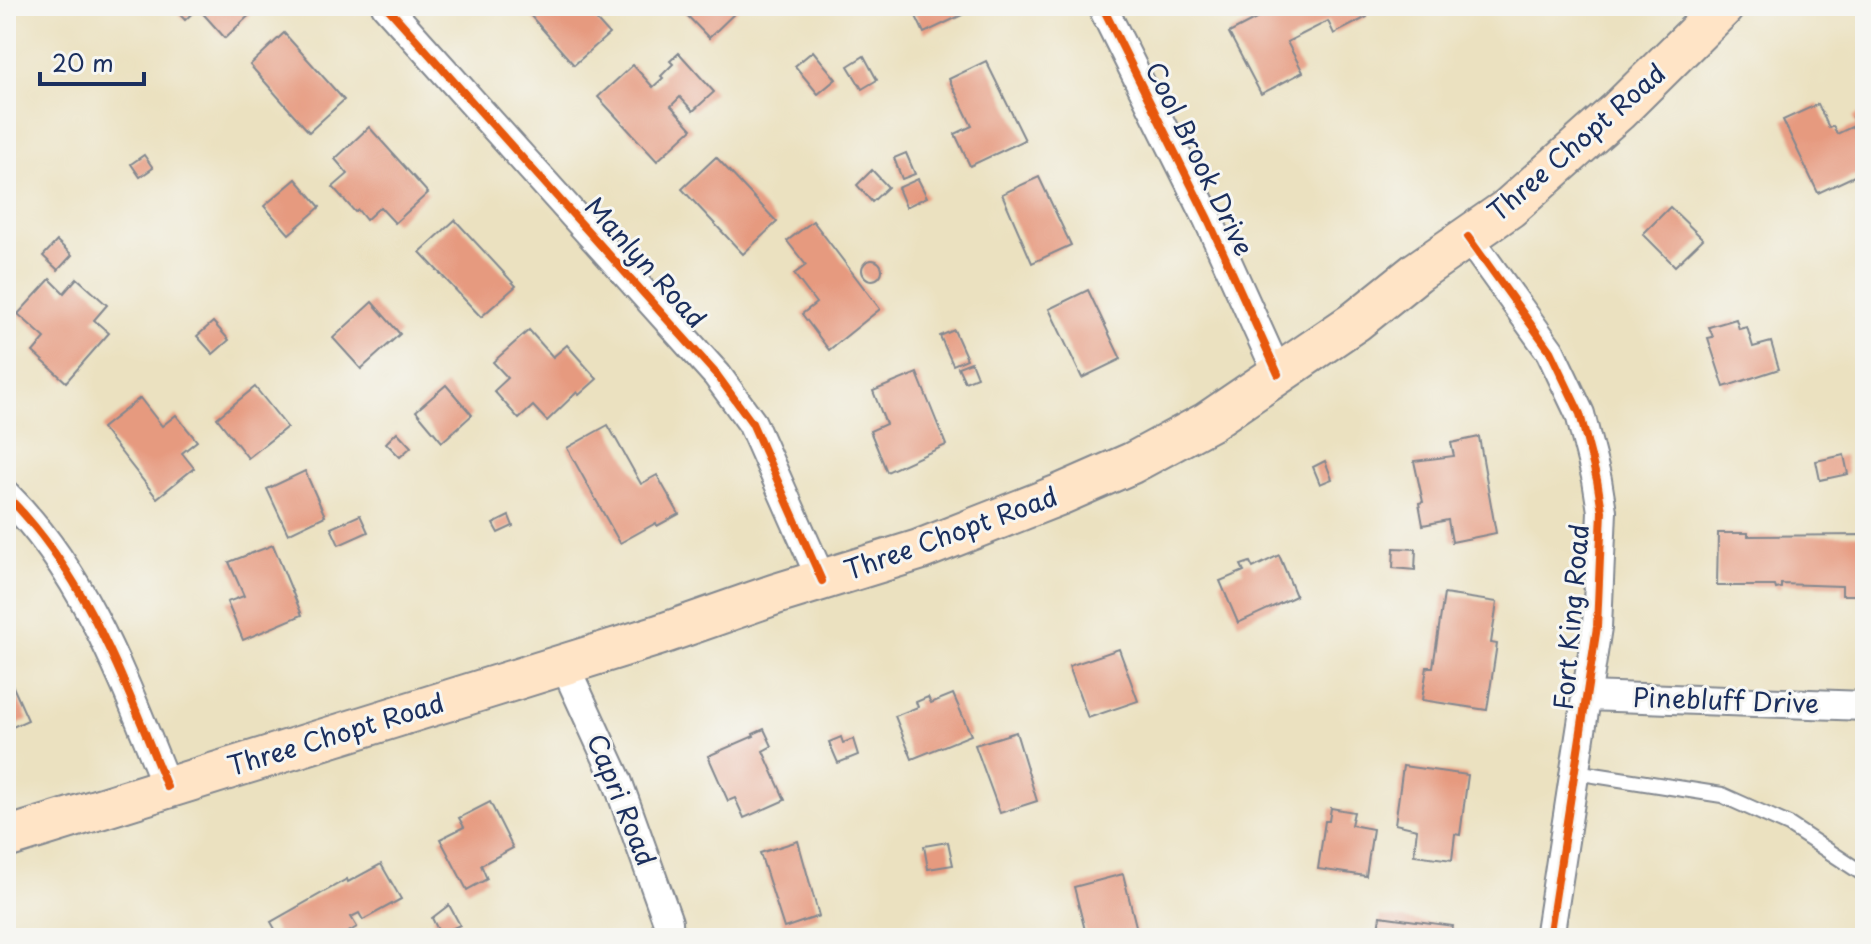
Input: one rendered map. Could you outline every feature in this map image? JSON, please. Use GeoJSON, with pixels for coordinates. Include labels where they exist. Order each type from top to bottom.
{"type":"FeatureCollection","features":[{"type":"Feature","properties":{"kind":"main road","name":"Three Chopt Road"},"geometry":{"type":"LineString","coordinates":[[6,838],[919,550],[1132,463],[1208,422],[1356,321],[1417,272],[1509,208],[1552,173],[1650,81],[1724,6]]}},
{"type":"Feature","properties":{"kind":"street","name":"Manlyn Road"},"geometry":{"type":"LineString","coordinates":[[386,6],[717,375],[752,423],[822,581]]}},
{"type":"Feature","properties":{"kind":"street","name":"Cool Brook Drive"},"geometry":{"type":"LineString","coordinates":[[1102,6],[1207,217],[1278,374]]}},
{"type":"Feature","properties":{"kind":"street","name":"Fort King Road"},"geometry":{"type":"LineString","coordinates":[[1468,237],[1550,351],[1580,414],[1602,511],[1597,627],[1549,938]]}},
{"type":"Feature","properties":{"kind":"street"},"geometry":{"type":"LineString","coordinates":[[6,495],[56,555],[89,608],[123,679],[167,787]]}},
{"type":"Feature","properties":{"kind":"street","name":"Capri Road"},"geometry":{"type":"LineString","coordinates":[[564,664],[617,780],[668,922],[669,938]]}},
{"type":"Feature","properties":{"kind":"street","name":"Pinebluff Drive"},"geometry":{"type":"LineString","coordinates":[[1587,696],[1865,706]]}},
{"type":"Feature","properties":{"kind":"lane"},"geometry":{"type":"LineString","coordinates":[[1575,772],[1722,795],[1789,825],[1865,875]]}},
{"type":"Feature","properties":{"kind":"building"},"geometry":{"type":"Polygon","coordinates":[[[172,6],[259,6],[225,38],[198,8],[185,20],[172,6]]]}},
{"type":"Feature","properties":{"kind":"building"},"geometry":{"type":"Polygon","coordinates":[[[522,6],[584,6],[609,34],[574,65],[522,6]]]}},
{"type":"Feature","properties":{"kind":"building"},"geometry":{"type":"Polygon","coordinates":[[[678,6],[742,6],[709,38],[678,6]]]}},
{"type":"Feature","properties":{"kind":"building"},"geometry":{"type":"Polygon","coordinates":[[[911,6],[957,6],[962,15],[924,33],[911,6]]]}},
{"type":"Feature","properties":{"kind":"building"},"geometry":{"type":"Polygon","coordinates":[[[1281,6],[1362,6],[1367,17],[1334,34],[1328,21],[1287,42],[1303,72],[1261,94],[1229,33],[1281,6]]]}},
{"type":"Feature","properties":{"kind":"building"},"geometry":{"type":"Polygon","coordinates":[[[284,33],[344,100],[309,132],[250,65],[284,33]]]}},
{"type":"Feature","properties":{"kind":"building"},"geometry":{"type":"Polygon","coordinates":[[[813,51],[836,79],[818,94],[795,66],[813,51]]]}},
{"type":"Feature","properties":{"kind":"building"},"geometry":{"type":"Polygon","coordinates":[[[679,53],[714,92],[693,111],[680,97],[671,106],[692,129],[657,161],[598,97],[633,65],[653,87],[663,78],[661,76],[673,64],[670,61],[679,53]]]}},
{"type":"Feature","properties":{"kind":"building"},"geometry":{"type":"Polygon","coordinates":[[[864,56],[877,80],[862,89],[848,66],[864,56]]]}},
{"type":"Feature","properties":{"kind":"building"},"geometry":{"type":"Polygon","coordinates":[[[986,61],[1025,140],[970,166],[955,134],[972,126],[949,79],[986,61]]]}},
{"type":"Feature","properties":{"kind":"building"},"geometry":{"type":"Polygon","coordinates":[[[1818,104],[1829,128],[1833,126],[1837,134],[1856,125],[1852,117],[1865,111],[1865,171],[1818,193],[1783,120],[1818,104]]]}},
{"type":"Feature","properties":{"kind":"building"},"geometry":{"type":"Polygon","coordinates":[[[369,127],[428,193],[395,223],[380,207],[366,220],[333,187],[348,174],[335,159],[369,127]]]}},
{"type":"Feature","properties":{"kind":"building"},"geometry":{"type":"Polygon","coordinates":[[[906,153],[915,174],[902,179],[894,158],[906,153]]]}},
{"type":"Feature","properties":{"kind":"building"},"geometry":{"type":"Polygon","coordinates":[[[144,155],[153,168],[140,177],[131,164],[144,155]]]}},
{"type":"Feature","properties":{"kind":"building"},"geometry":{"type":"Polygon","coordinates":[[[716,157],[777,222],[743,254],[682,189],[716,157]]]}},
{"type":"Feature","properties":{"kind":"building"},"geometry":{"type":"Polygon","coordinates":[[[872,170],[888,187],[872,202],[857,185],[872,170]]]}},
{"type":"Feature","properties":{"kind":"building"},"geometry":{"type":"Polygon","coordinates":[[[1039,177],[1071,245],[1032,263],[1002,194],[1039,177]]]}},
{"type":"Feature","properties":{"kind":"building"},"geometry":{"type":"Polygon","coordinates":[[[296,179],[320,207],[289,234],[264,206],[296,179]]]}},
{"type":"Feature","properties":{"kind":"building"},"geometry":{"type":"Polygon","coordinates":[[[918,179],[927,197],[906,207],[898,188],[918,179]]]}},
{"type":"Feature","properties":{"kind":"building"},"geometry":{"type":"Polygon","coordinates":[[[1670,207],[1703,239],[1675,266],[1643,234],[1670,207]]]}},
{"type":"Feature","properties":{"kind":"building"},"geometry":{"type":"Polygon","coordinates":[[[455,220],[516,286],[481,317],[420,252],[455,220]]]}},
{"type":"Feature","properties":{"kind":"building"},"geometry":{"type":"Polygon","coordinates":[[[813,221],[880,309],[829,350],[802,314],[816,303],[794,274],[806,265],[787,241],[813,221]]]}},
{"type":"Feature","properties":{"kind":"building"},"geometry":{"type":"Polygon","coordinates":[[[57,241],[72,255],[58,270],[43,256],[57,241]]]}},
{"type":"Feature","properties":{"kind":"building"},"geometry":{"type":"Polygon","coordinates":[[[868,260],[876,260],[882,270],[876,280],[868,280],[862,274],[862,266],[868,260]]]}},
{"type":"Feature","properties":{"kind":"building"},"geometry":{"type":"Polygon","coordinates":[[[77,278],[107,305],[94,320],[109,333],[66,382],[33,352],[45,338],[18,314],[50,279],[64,293],[77,278]]]}},
{"type":"Feature","properties":{"kind":"building"},"geometry":{"type":"Polygon","coordinates":[[[1088,290],[1121,359],[1082,378],[1049,309],[1088,290]]]}},
{"type":"Feature","properties":{"kind":"building"},"geometry":{"type":"Polygon","coordinates":[[[372,302],[400,334],[361,369],[333,338],[372,302]]]}},
{"type":"Feature","properties":{"kind":"building"},"geometry":{"type":"Polygon","coordinates":[[[1736,319],[1739,329],[1747,327],[1753,347],[1771,342],[1779,369],[1724,387],[1708,338],[1713,337],[1709,327],[1736,319]]]}},
{"type":"Feature","properties":{"kind":"building"},"geometry":{"type":"Polygon","coordinates":[[[213,322],[229,340],[213,354],[197,336],[213,322]]]}},
{"type":"Feature","properties":{"kind":"building"},"geometry":{"type":"Polygon","coordinates":[[[529,330],[553,357],[567,345],[597,379],[579,395],[577,392],[547,421],[533,406],[519,419],[494,391],[508,378],[493,362],[529,330]]]}},
{"type":"Feature","properties":{"kind":"building"},"geometry":{"type":"Polygon","coordinates":[[[954,330],[967,359],[953,365],[940,336],[954,330]]]}},
{"type":"Feature","properties":{"kind":"building"},"geometry":{"type":"Polygon","coordinates":[[[971,362],[977,377],[965,382],[958,367],[971,362]]]}},
{"type":"Feature","properties":{"kind":"building"},"geometry":{"type":"Polygon","coordinates":[[[917,373],[946,445],[887,472],[870,431],[886,424],[873,391],[917,373]]]}},
{"type":"Feature","properties":{"kind":"building"},"geometry":{"type":"Polygon","coordinates":[[[446,385],[472,415],[442,442],[416,411],[446,385]]]}},
{"type":"Feature","properties":{"kind":"building"},"geometry":{"type":"Polygon","coordinates":[[[255,387],[287,427],[248,458],[217,418],[255,387]]]}},
{"type":"Feature","properties":{"kind":"building"},"geometry":{"type":"Polygon","coordinates":[[[140,398],[162,426],[176,415],[197,441],[182,453],[194,468],[157,498],[102,428],[140,398]]]}},
{"type":"Feature","properties":{"kind":"building"},"geometry":{"type":"Polygon","coordinates":[[[608,425],[641,484],[657,475],[679,514],[620,543],[567,448],[608,425]]]}},
{"type":"Feature","properties":{"kind":"building"},"geometry":{"type":"Polygon","coordinates":[[[397,432],[411,447],[400,457],[386,443],[397,432]]]}},
{"type":"Feature","properties":{"kind":"building"},"geometry":{"type":"Polygon","coordinates":[[[1479,437],[1496,533],[1452,542],[1448,520],[1423,525],[1419,503],[1423,502],[1414,461],[1454,456],[1451,443],[1479,437]]]}},
{"type":"Feature","properties":{"kind":"building"},"geometry":{"type":"Polygon","coordinates":[[[1844,455],[1848,474],[1820,480],[1816,461],[1844,455]]]}},
{"type":"Feature","properties":{"kind":"building"},"geometry":{"type":"Polygon","coordinates":[[[1325,461],[1332,479],[1320,484],[1313,467],[1325,461]]]}},
{"type":"Feature","properties":{"kind":"building"},"geometry":{"type":"Polygon","coordinates":[[[305,471],[325,516],[288,534],[267,489],[305,471]]]}},
{"type":"Feature","properties":{"kind":"building"},"geometry":{"type":"Polygon","coordinates":[[[360,515],[368,532],[339,545],[331,528],[360,515]]]}},
{"type":"Feature","properties":{"kind":"building"},"geometry":{"type":"Polygon","coordinates":[[[509,516],[513,526],[498,533],[493,524],[509,516]]]}},
{"type":"Feature","properties":{"kind":"building"},"geometry":{"type":"Polygon","coordinates":[[[1718,533],[1748,533],[1748,536],[1864,535],[1864,587],[1860,587],[1860,595],[1842,595],[1842,586],[1781,584],[1781,588],[1776,589],[1775,586],[1717,586],[1718,533]]]}},
{"type":"Feature","properties":{"kind":"building"},"geometry":{"type":"Polygon","coordinates":[[[273,545],[302,615],[243,640],[227,602],[244,596],[229,562],[273,545]]]}},
{"type":"Feature","properties":{"kind":"building"},"geometry":{"type":"Polygon","coordinates":[[[1394,548],[1416,549],[1415,570],[1393,568],[1394,548]]]}},
{"type":"Feature","properties":{"kind":"building"},"geometry":{"type":"Polygon","coordinates":[[[1279,555],[1296,596],[1238,623],[1220,581],[1244,571],[1241,565],[1250,562],[1253,568],[1279,555]]]}},
{"type":"Feature","properties":{"kind":"building"},"geometry":{"type":"Polygon","coordinates":[[[1444,594],[1497,602],[1491,643],[1497,644],[1487,710],[1422,700],[1427,667],[1433,667],[1444,594]]]}},
{"type":"Feature","properties":{"kind":"building"},"geometry":{"type":"Polygon","coordinates":[[[1119,649],[1138,701],[1088,718],[1069,666],[1119,649]]]}},
{"type":"Feature","properties":{"kind":"building"},"geometry":{"type":"Polygon","coordinates":[[[10,680],[28,720],[6,730],[6,682],[10,680]]]}},
{"type":"Feature","properties":{"kind":"building"},"geometry":{"type":"Polygon","coordinates":[[[953,694],[971,735],[912,759],[895,716],[918,707],[916,702],[928,697],[931,703],[953,694]]]}},
{"type":"Feature","properties":{"kind":"building"},"geometry":{"type":"Polygon","coordinates":[[[764,729],[772,746],[763,751],[785,800],[744,818],[735,798],[728,801],[708,756],[764,729]]]}},
{"type":"Feature","properties":{"kind":"building"},"geometry":{"type":"Polygon","coordinates":[[[1016,732],[1037,801],[1000,813],[975,745],[1016,732]]]}},
{"type":"Feature","properties":{"kind":"building"},"geometry":{"type":"Polygon","coordinates":[[[841,737],[843,743],[853,739],[858,755],[838,763],[829,742],[841,737]]]}},
{"type":"Feature","properties":{"kind":"building"},"geometry":{"type":"Polygon","coordinates":[[[1403,766],[1468,775],[1460,835],[1455,834],[1452,860],[1414,855],[1417,829],[1395,824],[1403,766]]]}},
{"type":"Feature","properties":{"kind":"building"},"geometry":{"type":"Polygon","coordinates":[[[490,802],[513,848],[481,865],[487,879],[467,890],[440,839],[464,827],[459,818],[490,802]]]}},
{"type":"Feature","properties":{"kind":"building"},"geometry":{"type":"Polygon","coordinates":[[[1331,808],[1354,812],[1351,825],[1373,829],[1366,876],[1318,869],[1325,821],[1329,821],[1331,808]]]}},
{"type":"Feature","properties":{"kind":"building"},"geometry":{"type":"Polygon","coordinates":[[[798,841],[819,916],[784,928],[760,853],[798,841]]]}},
{"type":"Feature","properties":{"kind":"building"},"geometry":{"type":"Polygon","coordinates":[[[948,842],[953,865],[928,869],[924,846],[948,842]]]}},
{"type":"Feature","properties":{"kind":"building"},"geometry":{"type":"Polygon","coordinates":[[[381,864],[401,899],[363,920],[359,913],[351,917],[357,927],[338,938],[280,938],[271,922],[347,879],[348,882],[381,864]]]}},
{"type":"Feature","properties":{"kind":"building"},"geometry":{"type":"Polygon","coordinates":[[[1123,874],[1139,938],[1087,938],[1074,887],[1123,874]]]}},
{"type":"Feature","properties":{"kind":"building"},"geometry":{"type":"Polygon","coordinates":[[[449,905],[460,925],[440,934],[432,918],[449,905]]]}},
{"type":"Feature","properties":{"kind":"building"},"geometry":{"type":"Polygon","coordinates":[[[1380,916],[1453,926],[1451,938],[1389,938],[1377,935],[1380,916]]]}},
{"type":"Feature","properties":{"kind":"cycle path"},"geometry":{"type":"LineString","coordinates":[[386,6],[717,375],[752,423],[822,581]]}},
{"type":"Feature","properties":{"kind":"cycle path"},"geometry":{"type":"LineString","coordinates":[[1102,6],[1207,217],[1278,374]]}},
{"type":"Feature","properties":{"kind":"cycle path"},"geometry":{"type":"LineString","coordinates":[[1468,237],[1550,351],[1580,414],[1602,511],[1597,627],[1549,938]]}},
{"type":"Feature","properties":{"kind":"cycle path"},"geometry":{"type":"LineString","coordinates":[[6,495],[34,526],[81,595],[119,670],[167,787]]}}]}
